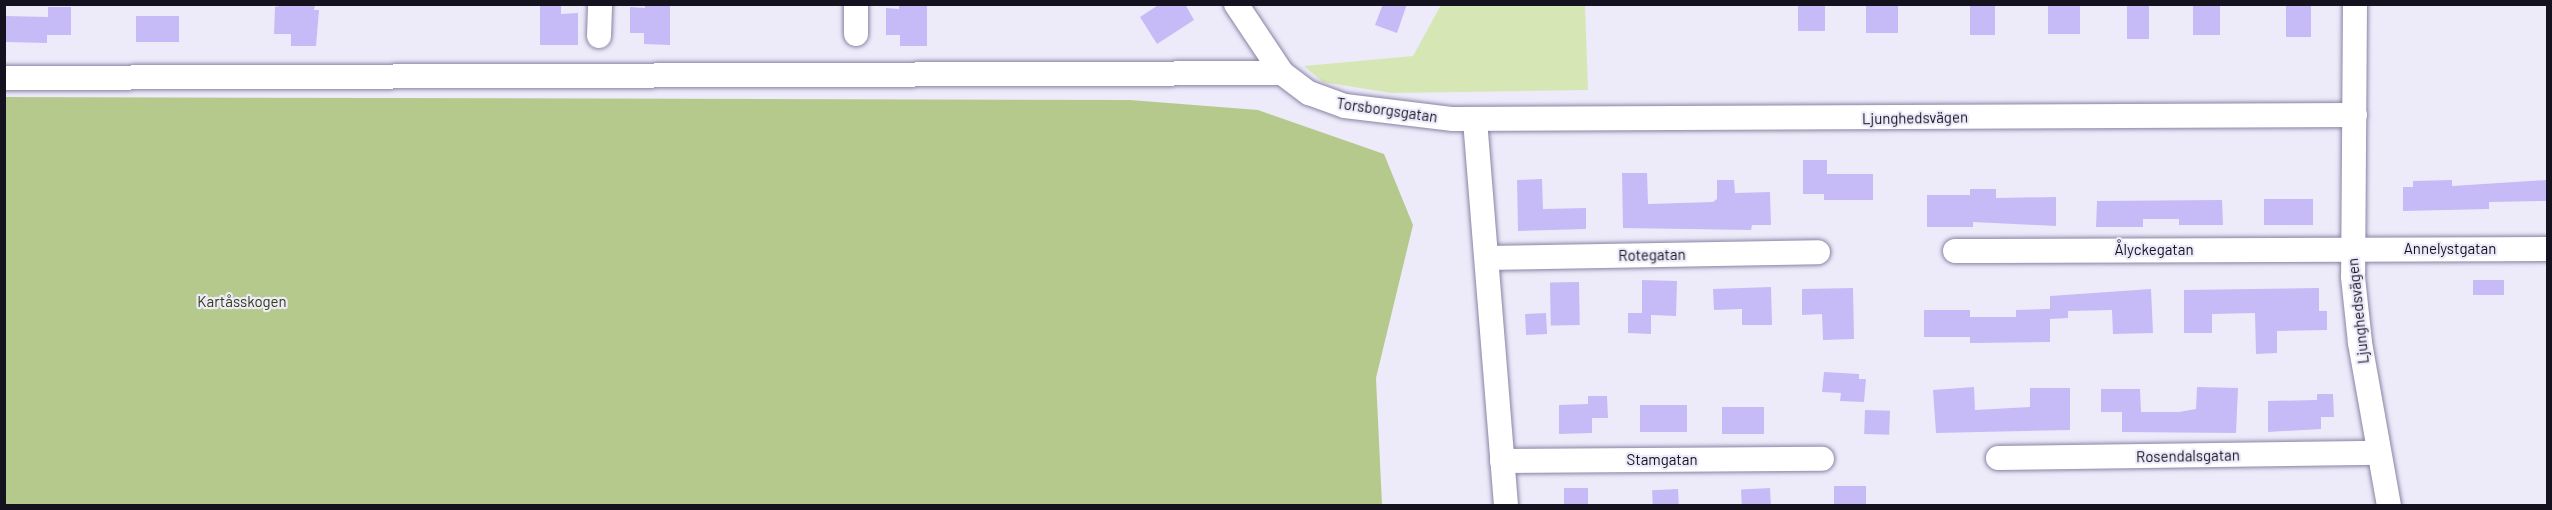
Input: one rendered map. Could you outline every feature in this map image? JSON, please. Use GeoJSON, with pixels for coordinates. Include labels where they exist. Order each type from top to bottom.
{"type":"FeatureCollection","features":[{"type":"Feature","properties":{"kind":"street"},"geometry":{"type":"LineString","coordinates":[[599,36],[600,4]]}},
{"type":"Feature","properties":{"kind":"street"},"geometry":{"type":"LineString","coordinates":[[856,4],[856,34]]}},
{"type":"Feature","properties":{"kind":"street","name":"Torsborgsgatan"},"geometry":{"type":"LineString","coordinates":[[1236,4],[1282,74],[1327,102],[1475,120]]}},
{"type":"Feature","properties":{"kind":"street","name":"Ljunghedsvägen"},"geometry":{"type":"LineString","coordinates":[[2355,4],[2352,249],[2360,343],[2389,506]]}},
{"type":"Feature","properties":{"kind":"street"},"geometry":{"type":"LineString","coordinates":[[4,78],[1282,74]]}},
{"type":"Feature","properties":{"kind":"street","name":"Ljunghedsvägen"},"geometry":{"type":"LineString","coordinates":[[1475,120],[2355,115]]}},
{"type":"Feature","properties":{"kind":"street"},"geometry":{"type":"LineString","coordinates":[[1475,120],[1506,506]]}},
{"type":"Feature","properties":{"kind":"street","name":"Annelystgatan"},"geometry":{"type":"LineString","coordinates":[[2352,249],[2547,249]]}},
{"type":"Feature","properties":{"kind":"street","name":"Ålyckegatan"},"geometry":{"type":"LineString","coordinates":[[1955,251],[2352,249]]}},
{"type":"Feature","properties":{"kind":"street","name":"Rotegatan"},"geometry":{"type":"LineString","coordinates":[[1487,258],[1818,252]]}},
{"type":"Feature","properties":{"kind":"street","name":"Rosendalsgatan"},"geometry":{"type":"LineString","coordinates":[[1998,458],[2379,453]]}},
{"type":"Feature","properties":{"kind":"street","name":"Stamgatan"},"geometry":{"type":"LineString","coordinates":[[1502,461],[1822,459]]}},
{"type":"Feature","properties":{"kind":"green space"},"geometry":{"type":"Polygon","coordinates":[[[1441,5],[1585,5],[1588,90],[1391,93],[1323,82],[1304,66],[1413,56],[1441,5]]]}},
{"type":"Feature","properties":{"kind":"green space","name":"Kartåsskogen"},"geometry":{"type":"Polygon","coordinates":[[[5,97],[1130,100],[1258,110],[1384,154],[1413,225],[1376,378],[1382,505],[5,505],[5,97]]]}},
{"type":"Feature","properties":{"kind":"building"},"geometry":{"type":"Polygon","coordinates":[[[289,4],[315,4],[314,10],[319,10],[316,46],[291,46],[291,34],[274,34],[275,7],[289,4]]]}},
{"type":"Feature","properties":{"kind":"building"},"geometry":{"type":"Polygon","coordinates":[[[540,4],[561,4],[561,14],[578,13],[578,45],[540,45],[540,4]]]}},
{"type":"Feature","properties":{"kind":"building"},"geometry":{"type":"Polygon","coordinates":[[[645,4],[670,4],[670,45],[644,44],[644,33],[630,33],[630,7],[645,8],[645,4]]]}},
{"type":"Feature","properties":{"kind":"building"},"geometry":{"type":"Polygon","coordinates":[[[899,4],[927,4],[927,46],[900,46],[900,35],[886,35],[886,8],[899,9],[899,4]]]}},
{"type":"Feature","properties":{"kind":"building"},"geometry":{"type":"Polygon","coordinates":[[[1160,4],[1185,4],[1194,20],[1157,44],[1140,17],[1160,4]]]}},
{"type":"Feature","properties":{"kind":"building"},"geometry":{"type":"Polygon","coordinates":[[[1383,4],[1407,4],[1397,33],[1375,25],[1383,4]]]}},
{"type":"Feature","properties":{"kind":"building"},"geometry":{"type":"Polygon","coordinates":[[[1798,4],[1825,4],[1825,31],[1798,31],[1798,4]]]}},
{"type":"Feature","properties":{"kind":"building"},"geometry":{"type":"Polygon","coordinates":[[[1866,4],[1898,4],[1898,33],[1866,33],[1866,4]]]}},
{"type":"Feature","properties":{"kind":"building"},"geometry":{"type":"Polygon","coordinates":[[[1970,4],[1995,4],[1995,35],[1970,35],[1970,4]]]}},
{"type":"Feature","properties":{"kind":"building"},"geometry":{"type":"Polygon","coordinates":[[[2048,4],[2080,4],[2080,34],[2048,34],[2048,4]]]}},
{"type":"Feature","properties":{"kind":"building"},"geometry":{"type":"Polygon","coordinates":[[[2127,4],[2149,4],[2149,39],[2127,39],[2127,4]]]}},
{"type":"Feature","properties":{"kind":"building"},"geometry":{"type":"Polygon","coordinates":[[[2193,4],[2220,4],[2220,35],[2193,35],[2193,4]]]}},
{"type":"Feature","properties":{"kind":"building"},"geometry":{"type":"Polygon","coordinates":[[[2286,4],[2311,4],[2311,37],[2286,37],[2286,4]]]}},
{"type":"Feature","properties":{"kind":"building"},"geometry":{"type":"Polygon","coordinates":[[[48,7],[71,7],[71,35],[47,35],[47,43],[6,42],[6,16],[48,17],[48,7]]]}},
{"type":"Feature","properties":{"kind":"building"},"geometry":{"type":"Polygon","coordinates":[[[136,16],[179,16],[179,42],[136,42],[136,16]]]}},
{"type":"Feature","properties":{"kind":"building"},"geometry":{"type":"Polygon","coordinates":[[[1803,160],[1827,160],[1827,174],[1873,174],[1873,200],[1824,200],[1824,194],[1803,194],[1803,160]]]}},
{"type":"Feature","properties":{"kind":"building"},"geometry":{"type":"Polygon","coordinates":[[[1622,173],[1647,173],[1648,204],[1713,202],[1717,199],[1717,180],[1734,180],[1735,193],[1770,192],[1771,225],[1752,225],[1751,230],[1623,228],[1622,173]]]}},
{"type":"Feature","properties":{"kind":"building"},"geometry":{"type":"Polygon","coordinates":[[[1542,179],[1543,209],[1586,208],[1586,229],[1518,231],[1517,180],[1542,179]]]}},
{"type":"Feature","properties":{"kind":"building"},"geometry":{"type":"Polygon","coordinates":[[[2452,180],[2452,186],[2547,180],[2547,201],[2489,202],[2489,209],[2403,211],[2403,187],[2413,187],[2413,181],[2452,180]]]}},
{"type":"Feature","properties":{"kind":"building"},"geometry":{"type":"Polygon","coordinates":[[[1970,189],[1996,189],[1996,198],[2056,197],[2056,226],[1973,222],[1973,227],[1927,227],[1927,195],[1970,195],[1970,189]]]}},
{"type":"Feature","properties":{"kind":"building"},"geometry":{"type":"Polygon","coordinates":[[[2264,199],[2313,199],[2313,225],[2264,225],[2264,199]]]}},
{"type":"Feature","properties":{"kind":"building"},"geometry":{"type":"Polygon","coordinates":[[[2222,200],[2223,225],[2179,225],[2179,219],[2143,219],[2143,227],[2096,227],[2097,201],[2222,200]]]}},
{"type":"Feature","properties":{"kind":"building"},"geometry":{"type":"Polygon","coordinates":[[[1642,280],[1677,281],[1676,316],[1651,315],[1651,334],[1628,333],[1628,313],[1642,313],[1642,280]]]}},
{"type":"Feature","properties":{"kind":"building"},"geometry":{"type":"Polygon","coordinates":[[[2473,280],[2504,280],[2504,295],[2473,295],[2473,280]]]}},
{"type":"Feature","properties":{"kind":"building"},"geometry":{"type":"Polygon","coordinates":[[[1579,282],[1580,325],[1551,325],[1550,283],[1579,282]]]}},
{"type":"Feature","properties":{"kind":"building"},"geometry":{"type":"Polygon","coordinates":[[[1771,287],[1772,325],[1742,325],[1742,309],[1714,310],[1713,289],[1771,287]]]}},
{"type":"Feature","properties":{"kind":"building"},"geometry":{"type":"Polygon","coordinates":[[[1853,288],[1854,339],[1823,340],[1822,314],[1802,315],[1802,289],[1853,288]]]}},
{"type":"Feature","properties":{"kind":"building"},"geometry":{"type":"Polygon","coordinates":[[[2319,288],[2319,311],[2327,311],[2327,330],[2277,331],[2277,353],[2256,354],[2255,313],[2212,314],[2212,333],[2184,333],[2184,290],[2319,288]]]}},
{"type":"Feature","properties":{"kind":"building"},"geometry":{"type":"Polygon","coordinates":[[[2151,289],[2153,333],[2113,334],[2112,310],[2068,311],[2068,318],[2050,319],[2050,296],[2151,289]]]}},
{"type":"Feature","properties":{"kind":"building"},"geometry":{"type":"Polygon","coordinates":[[[2050,309],[2050,342],[1970,343],[1970,337],[1924,337],[1924,310],[1970,310],[1970,317],[2016,317],[2016,310],[2050,309]]]}},
{"type":"Feature","properties":{"kind":"building"},"geometry":{"type":"Polygon","coordinates":[[[1546,313],[1547,334],[1526,335],[1525,314],[1546,313]]]}},
{"type":"Feature","properties":{"kind":"building"},"geometry":{"type":"Polygon","coordinates":[[[1824,372],[1859,374],[1859,379],[1866,379],[1864,402],[1840,401],[1841,393],[1822,392],[1824,372]]]}},
{"type":"Feature","properties":{"kind":"building"},"geometry":{"type":"Polygon","coordinates":[[[1974,387],[1975,410],[2030,407],[2030,388],[2070,388],[2070,430],[1936,433],[1933,390],[1974,387]]]}},
{"type":"Feature","properties":{"kind":"building"},"geometry":{"type":"Polygon","coordinates":[[[2197,387],[2238,388],[2236,433],[2122,432],[2122,412],[2101,412],[2101,389],[2140,389],[2141,412],[2179,412],[2196,409],[2197,387]]]}},
{"type":"Feature","properties":{"kind":"building"},"geometry":{"type":"Polygon","coordinates":[[[2317,394],[2333,394],[2334,417],[2321,417],[2321,429],[2268,432],[2268,401],[2317,400],[2317,394]]]}},
{"type":"Feature","properties":{"kind":"building"},"geometry":{"type":"Polygon","coordinates":[[[1588,396],[1607,396],[1608,418],[1592,418],[1592,433],[1559,434],[1559,405],[1588,404],[1588,396]]]}},
{"type":"Feature","properties":{"kind":"building"},"geometry":{"type":"Polygon","coordinates":[[[1640,405],[1687,405],[1687,432],[1640,432],[1640,405]]]}},
{"type":"Feature","properties":{"kind":"building"},"geometry":{"type":"Polygon","coordinates":[[[1722,407],[1764,407],[1764,434],[1722,434],[1722,407]]]}},
{"type":"Feature","properties":{"kind":"building"},"geometry":{"type":"Polygon","coordinates":[[[1865,410],[1890,411],[1889,435],[1864,434],[1865,410]]]}},
{"type":"Feature","properties":{"kind":"building"},"geometry":{"type":"Polygon","coordinates":[[[1834,486],[1866,486],[1866,506],[1834,506],[1834,486]]]}},
{"type":"Feature","properties":{"kind":"building"},"geometry":{"type":"Polygon","coordinates":[[[1564,488],[1588,488],[1588,506],[1564,506],[1564,488]]]}},
{"type":"Feature","properties":{"kind":"building"},"geometry":{"type":"Polygon","coordinates":[[[1770,488],[1771,506],[1742,506],[1741,490],[1770,488]]]}},
{"type":"Feature","properties":{"kind":"building"},"geometry":{"type":"Polygon","coordinates":[[[1678,489],[1679,506],[1653,506],[1652,490],[1678,489]]]}}]}
